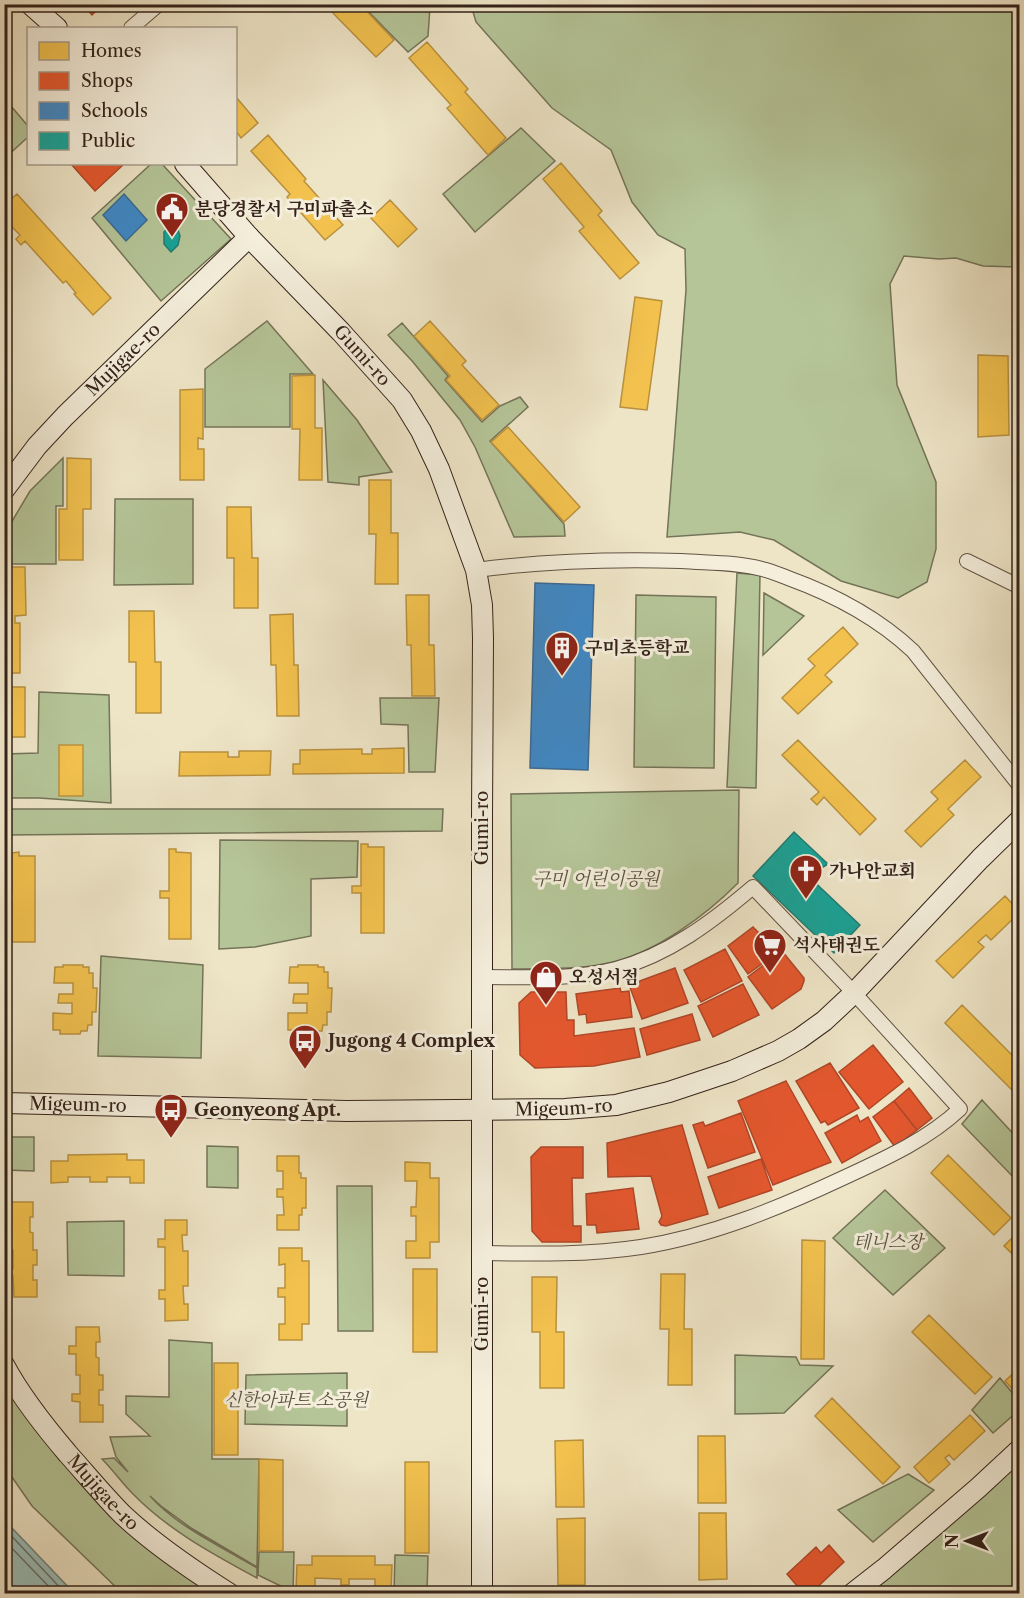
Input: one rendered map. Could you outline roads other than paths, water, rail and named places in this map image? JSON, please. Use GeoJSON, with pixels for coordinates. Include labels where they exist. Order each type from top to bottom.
{"type":"FeatureCollection","features":[{"type":"Feature","properties":{"kind":"street"},"geometry":{"type":"LineString","coordinates":[[30,4],[56,27]]}},
{"type":"Feature","properties":{"kind":"street"},"geometry":{"type":"LineString","coordinates":[[132,27],[159,4]]}},
{"type":"Feature","properties":{"kind":"street","name":"Gumi-ro"},"geometry":{"type":"LineString","coordinates":[[185,165],[402,400],[421,431],[439,469],[477,570],[482,604],[483,638],[482,1593]]}},
{"type":"Feature","properties":{"kind":"street","name":"Mujigae-ro"},"geometry":{"type":"LineString","coordinates":[[4,490],[37,446],[65,416],[249,237]]}},
{"type":"Feature","properties":{"kind":"street"},"geometry":{"type":"LineString","coordinates":[[477,570],[578,560],[727,563],[763,569],[807,585],[854,609],[897,636],[913,651],[1020,786]]}},
{"type":"Feature","properties":{"kind":"street"},"geometry":{"type":"LineString","coordinates":[[967,561],[1020,587]]}},
{"type":"Feature","properties":{"kind":"street","name":"Migeum-ro"},"geometry":{"type":"LineString","coordinates":[[4,1102],[346,1111],[565,1109],[597,1107],[669,1092],[732,1071],[778,1051],[824,1021],[854,993],[980,859],[1020,820]]}},
{"type":"Feature","properties":{"kind":"street"},"geometry":{"type":"LineString","coordinates":[[482,977],[563,976],[599,972],[628,965],[682,940],[728,909],[753,887],[960,1109],[947,1121],[896,1152],[833,1183],[778,1207],[697,1234],[620,1250],[548,1254],[483,1253]]}},
{"type":"Feature","properties":{"kind":"street","name":"Mujigae-ro"},"geometry":{"type":"LineString","coordinates":[[4,1365],[54,1437],[122,1514],[178,1560],[230,1593]]}},
{"type":"Feature","properties":{"kind":"street"},"geometry":{"type":"LineString","coordinates":[[852,1593],[884,1569],[1020,1449]]}},
{"type":"Feature","properties":{"kind":"water"},"geometry":{"type":"Polygon","coordinates":[[[4,1518],[74,1593],[14,1593],[5,1583],[4,1518]]]}},
{"type":"Feature","properties":{"kind":"place","name":"분당경찰서 구미파출소"},"geometry":{"type":"Point","coordinates":[172,238]}},
{"type":"Feature","properties":{"kind":"place","name":"구미초등학교"},"geometry":{"type":"Point","coordinates":[562,677]}},
{"type":"Feature","properties":{"kind":"place","name":"가나안교회"},"geometry":{"type":"Point","coordinates":[806,900]}},
{"type":"Feature","properties":{"kind":"place","name":"석사태권도"},"geometry":{"type":"Point","coordinates":[770,974]}},
{"type":"Feature","properties":{"kind":"place","name":"오성서점"},"geometry":{"type":"Point","coordinates":[546,1006]}},
{"type":"Feature","properties":{"kind":"place","name":"Jugong 4 Complex"},"geometry":{"type":"Point","coordinates":[305,1070]}},
{"type":"Feature","properties":{"kind":"place","name":"Geonyeong Apt."},"geometry":{"type":"Point","coordinates":[171,1139]}},
{"type":"Feature","properties":{"kind":"park label","name":"구미 어린이공원"},"geometry":{"type":"Point","coordinates":[596,879]}},
{"type":"Feature","properties":{"kind":"park label","name":"테니스장"},"geometry":{"type":"Point","coordinates":[888,1242]}},
{"type":"Feature","properties":{"kind":"park label","name":"신한아파트 소공원"},"geometry":{"type":"Point","coordinates":[296,1400]}}]}
